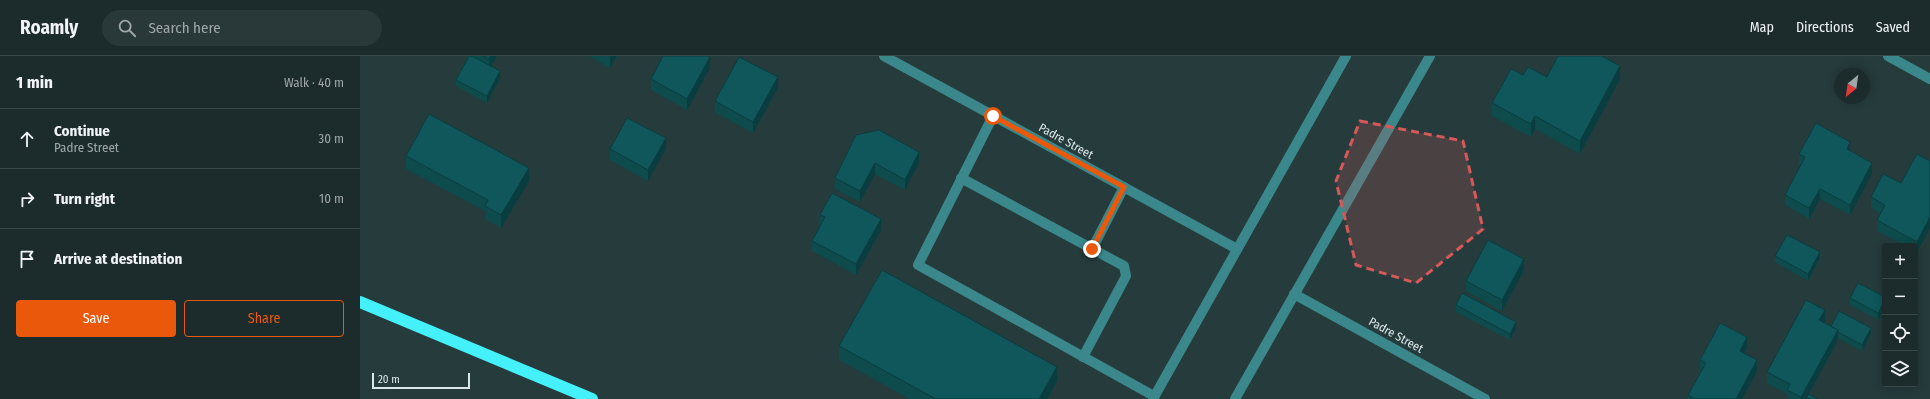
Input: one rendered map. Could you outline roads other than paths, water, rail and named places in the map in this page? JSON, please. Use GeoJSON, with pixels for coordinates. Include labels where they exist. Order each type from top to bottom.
{"type":"FeatureCollection","features":[{"type":"Feature","properties":{"kind":"highway"},"geometry":{"type":"LineString","coordinates":[[360,302],[592,399]]}},
{"type":"Feature","properties":{"kind":"street","name":"Padre Street"},"geometry":{"type":"LineString","coordinates":[[884,56],[1237,249]]}},
{"type":"Feature","properties":{"kind":"street"},"geometry":{"type":"LineString","coordinates":[[993,116],[918,265],[1083,356],[1154,398],[1346,56]]}},
{"type":"Feature","properties":{"kind":"street"},"geometry":{"type":"LineString","coordinates":[[1235,399],[1430,56]]}},
{"type":"Feature","properties":{"kind":"street"},"geometry":{"type":"LineString","coordinates":[[1888,56],[1930,79]]}},
{"type":"Feature","properties":{"kind":"street"},"geometry":{"type":"LineString","coordinates":[[961,178],[1124,266],[1126,276],[1083,356]]}},
{"type":"Feature","properties":{"kind":"street"},"geometry":{"type":"LineString","coordinates":[[1092,249],[1124,187]]}},
{"type":"Feature","properties":{"kind":"street","name":"Padre Street"},"geometry":{"type":"LineString","coordinates":[[1294,294],[1485,399]]}}]}
